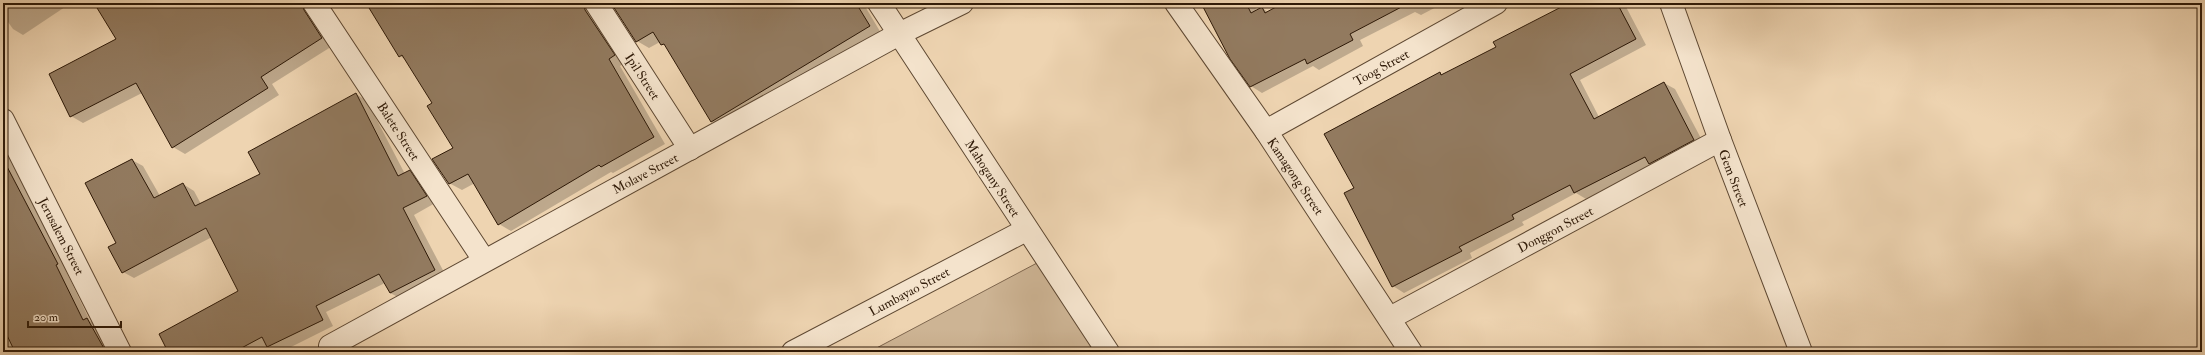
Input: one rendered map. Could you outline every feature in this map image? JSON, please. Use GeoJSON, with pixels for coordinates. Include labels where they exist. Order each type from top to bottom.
{"type":"FeatureCollection","features":[{"type":"Feature","properties":{"kind":"street","name":"Balete Street"},"geometry":{"type":"LineString","coordinates":[[314,3],[484,260]]}},
{"type":"Feature","properties":{"kind":"street","name":"Ipil Street"},"geometry":{"type":"LineString","coordinates":[[596,3],[690,149]]}},
{"type":"Feature","properties":{"kind":"street","name":"Mahogany Street"},"geometry":{"type":"LineString","coordinates":[[879,3],[1026,230],[1108,352]]}},
{"type":"Feature","properties":{"kind":"street","name":"Molave Street"},"geometry":{"type":"LineString","coordinates":[[330,346],[484,260],[899,34],[962,3]]}},
{"type":"Feature","properties":{"kind":"street","name":"Kamagong Street"},"geometry":{"type":"LineString","coordinates":[[1176,3],[1266,131],[1411,352]]}},
{"type":"Feature","properties":{"kind":"street","name":"Toog Street"},"geometry":{"type":"LineString","coordinates":[[1266,131],[1496,3]]}},
{"type":"Feature","properties":{"kind":"street","name":"Gem Street"},"geometry":{"type":"LineString","coordinates":[[1671,3],[1720,140],[1801,352]]}},
{"type":"Feature","properties":{"kind":"street","name":"Jerusalem Street"},"geometry":{"type":"LineString","coordinates":[[3,120],[120,352]]}},
{"type":"Feature","properties":{"kind":"street","name":"Donggon Street"},"geometry":{"type":"LineString","coordinates":[[1390,318],[1720,140]]}},
{"type":"Feature","properties":{"kind":"street","name":"Lumbayao Street"},"geometry":{"type":"LineString","coordinates":[[793,352],[1026,230]]}},
{"type":"Feature","properties":{"kind":"shaded area"},"geometry":{"type":"Polygon","coordinates":[[[1037,263],[1097,352],[869,352],[1037,263]]]}},
{"type":"Feature","properties":{"kind":"building"},"geometry":{"type":"Polygon","coordinates":[[[94,3],[302,3],[304,10],[322,38],[261,77],[268,88],[172,148],[136,83],[70,117],[49,74],[116,39],[94,3]]]}},
{"type":"Feature","properties":{"kind":"building"},"geometry":{"type":"Polygon","coordinates":[[[366,3],[584,3],[585,10],[615,55],[609,59],[654,137],[601,167],[599,165],[498,225],[468,174],[449,184],[432,159],[453,148],[427,106],[432,103],[402,55],[399,57],[366,3]]]}},
{"type":"Feature","properties":{"kind":"building"},"geometry":{"type":"Polygon","coordinates":[[[611,3],[856,3],[870,26],[711,122],[664,44],[661,45],[653,32],[636,42],[611,3]]]}},
{"type":"Feature","properties":{"kind":"building"},"geometry":{"type":"Polygon","coordinates":[[[1201,3],[1246,3],[1251,13],[1262,7],[1265,13],[1283,3],[1409,3],[1350,34],[1353,40],[1307,64],[1305,59],[1250,87],[1230,59],[1201,3]]]}},
{"type":"Feature","properties":{"kind":"building"},"geometry":{"type":"Polygon","coordinates":[[[1569,3],[1617,3],[1636,39],[1570,74],[1594,119],[1664,82],[1694,140],[1649,164],[1645,157],[1574,193],[1570,185],[1512,215],[1514,219],[1459,247],[1462,251],[1392,287],[1344,193],[1354,188],[1324,134],[1440,72],[1441,75],[1496,47],[1493,42],[1569,3]]]}},
{"type":"Feature","properties":{"kind":"building"},"geometry":{"type":"Polygon","coordinates":[[[356,93],[398,176],[410,170],[427,196],[403,208],[435,270],[390,293],[379,274],[316,306],[323,320],[267,347],[262,337],[234,352],[168,352],[159,334],[238,291],[206,228],[122,273],[108,247],[116,243],[85,183],[132,159],[154,198],[183,183],[195,206],[260,174],[248,152],[356,93]]]}},
{"type":"Feature","properties":{"kind":"building"},"geometry":{"type":"Polygon","coordinates":[[[3,159],[58,264],[56,265],[83,320],[87,318],[106,352],[15,352],[3,327],[3,159]]]}}]}
